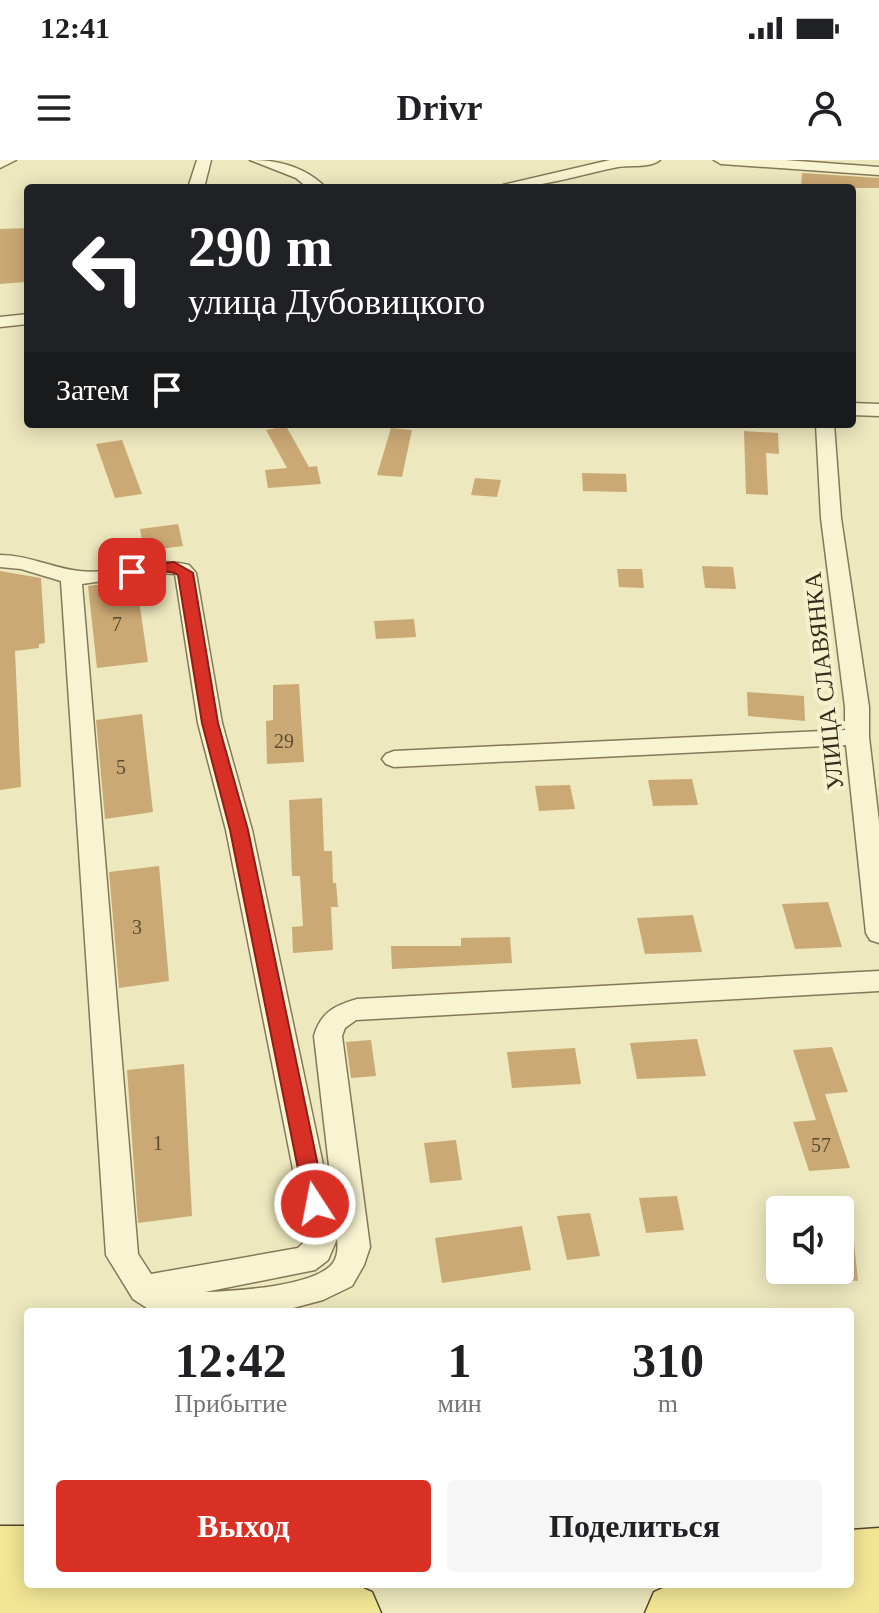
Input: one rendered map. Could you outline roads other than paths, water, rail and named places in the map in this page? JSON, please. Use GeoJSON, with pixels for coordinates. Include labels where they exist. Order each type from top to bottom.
{"type":"FeatureCollection","features":[{"type":"Feature","properties":{"kind":"main road"},"geometry":{"type":"LineString","coordinates":[[0,1555],[24,1555]]}},
{"type":"Feature","properties":{"kind":"main road"},"geometry":{"type":"LineString","coordinates":[[854,1559],[879,1557]]}},
{"type":"Feature","properties":{"kind":"main road"},"geometry":{"type":"LineString","coordinates":[[0,1600],[351,1613]]}},
{"type":"Feature","properties":{"kind":"main road"},"geometry":{"type":"LineString","coordinates":[[675,1613],[879,1603]]}},
{"type":"Feature","properties":{"kind":"street"},"geometry":{"type":"LineString","coordinates":[[0,164],[9,160]]}},
{"type":"Feature","properties":{"kind":"street"},"geometry":{"type":"LineString","coordinates":[[197,184],[204,160]]}},
{"type":"Feature","properties":{"kind":"street"},"geometry":{"type":"LineString","coordinates":[[257,160],[301,175],[313,184]]}},
{"type":"Feature","properties":{"kind":"street"},"geometry":{"type":"LineString","coordinates":[[525,184],[621,162],[653,160]]}},
{"type":"Feature","properties":{"kind":"street"},"geometry":{"type":"LineString","coordinates":[[721,160],[879,171]]}},
{"type":"Feature","properties":{"kind":"street"},"geometry":{"type":"LineString","coordinates":[[0,322],[24,319]]}},
{"type":"Feature","properties":{"kind":"street"},"geometry":{"type":"LineString","coordinates":[[856,409],[879,410]]}},
{"type":"Feature","properties":{"kind":"street","name":"УЛИЦА СЛАВЯНКА"},"geometry":{"type":"LineString","coordinates":[[825,428],[831,518],[857,707],[857,737],[879,933]]}},
{"type":"Feature","properties":{"kind":"street"},"geometry":{"type":"LineString","coordinates":[[0,561],[36,564],[71,576],[101,577],[164,567],[182,569],[185,573],[210,723],[239,830],[322,1235],[321,1245],[314,1255],[304,1260],[144,1289]]}},
{"type":"Feature","properties":{"kind":"street"},"geometry":{"type":"LineString","coordinates":[[71,576],[122,1255],[131,1274],[144,1289],[164,1302],[191,1307],[234,1305],[320,1288],[339,1278],[349,1265],[354,1247],[328,1036],[331,1023],[341,1013],[357,1009],[879,981]]}},
{"type":"Feature","properties":{"kind":"street"},"geometry":{"type":"LineString","coordinates":[[394,759],[857,737]]}}]}
